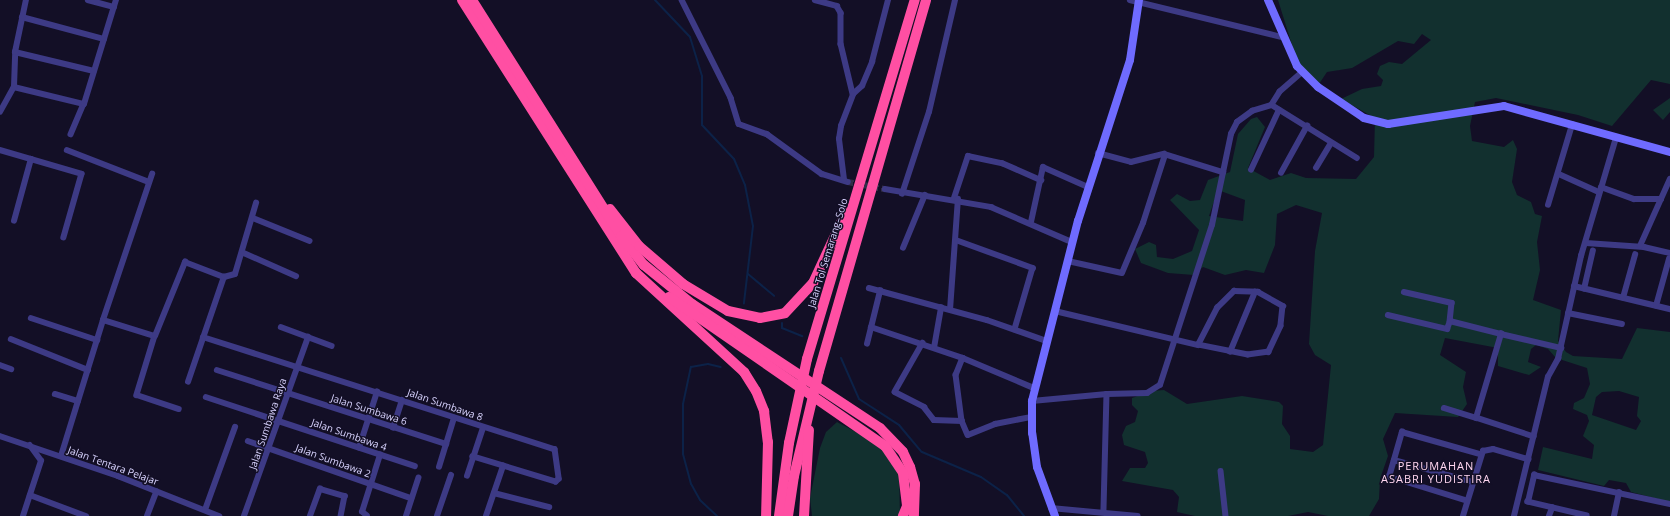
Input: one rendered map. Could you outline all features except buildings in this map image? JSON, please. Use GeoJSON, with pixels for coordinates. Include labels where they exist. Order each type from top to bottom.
{"type":"FeatureCollection","features":[{"type":"Feature","properties":{"kind":"highway"},"geometry":{"type":"LineString","coordinates":[[462,0],[621,253],[653,292],[719,348],[744,372],[756,391],[764,412],[768,442],[766,516]]}},
{"type":"Feature","properties":{"kind":"highway"},"geometry":{"type":"LineString","coordinates":[[472,0],[621,236],[665,284],[893,441],[910,467],[915,484],[914,516]]}},
{"type":"Feature","properties":{"kind":"highway","name":"Jalan Tol Semarang–Solo"},"geometry":{"type":"LineString","coordinates":[[779,516],[798,396],[807,359],[916,0]]}},
{"type":"Feature","properties":{"kind":"highway"},"geometry":{"type":"LineString","coordinates":[[788,516],[819,371],[926,0]]}},
{"type":"Feature","properties":{"kind":"highway"},"geometry":{"type":"LineString","coordinates":[[583,176],[639,246],[660,267],[728,311],[760,318],[785,313],[813,283],[871,152]]}},
{"type":"Feature","properties":{"kind":"highway"},"geometry":{"type":"LineString","coordinates":[[621,253],[691,314],[886,446],[897,459],[904,479],[907,506],[903,516]]}},
{"type":"Feature","properties":{"kind":"highway"},"geometry":{"type":"LineString","coordinates":[[804,516],[812,401]]}},
{"type":"Feature","properties":{"kind":"street"},"geometry":{"type":"LineString","coordinates":[[0,112],[14,88],[15,52],[26,0]]}},
{"type":"Feature","properties":{"kind":"street"},"geometry":{"type":"LineString","coordinates":[[88,0],[114,6]]}},
{"type":"Feature","properties":{"kind":"street"},"geometry":{"type":"LineString","coordinates":[[72,134],[84,104],[116,0]]}},
{"type":"Feature","properties":{"kind":"street"},"geometry":{"type":"LineString","coordinates":[[682,0],[731,98],[739,124],[761,131],[822,174],[846,181],[839,139],[853,94],[841,44],[841,13],[837,6],[815,0]]}},
{"type":"Feature","properties":{"kind":"street"},"geometry":{"type":"LineString","coordinates":[[853,94],[862,86],[872,62],[888,0]]}},
{"type":"Feature","properties":{"kind":"street"},"geometry":{"type":"LineString","coordinates":[[902,194],[930,112],[955,0]]}},
{"type":"Feature","properties":{"kind":"street"},"geometry":{"type":"LineString","coordinates":[[1268,0],[1282,37],[1303,72],[1345,108],[1364,118],[1388,124],[1504,106],[1670,152]]}},
{"type":"Feature","properties":{"kind":"street"},"geometry":{"type":"LineString","coordinates":[[1138,516],[1104,512],[1097,514],[1053,512],[1038,467],[1031,418],[1034,388],[1072,242],[1098,153],[1130,60],[1136,1],[1282,37]]}},
{"type":"Feature","properties":{"kind":"street"},"geometry":{"type":"LineString","coordinates":[[22,17],[104,39]]}},
{"type":"Feature","properties":{"kind":"street"},"geometry":{"type":"LineString","coordinates":[[15,52],[94,71]]}},
{"type":"Feature","properties":{"kind":"street"},"geometry":{"type":"LineString","coordinates":[[1032,401],[1107,394],[1147,393],[1160,385],[1197,276],[1237,122],[1252,111],[1272,105],[1280,92],[1303,72]]}},
{"type":"Feature","properties":{"kind":"street"},"geometry":{"type":"LineString","coordinates":[[14,88],[84,104]]}},
{"type":"Feature","properties":{"kind":"street"},"geometry":{"type":"LineString","coordinates":[[1272,105],[1357,158]]}},
{"type":"Feature","properties":{"kind":"street"},"geometry":{"type":"LineString","coordinates":[[1251,170],[1279,110]]}},
{"type":"Feature","properties":{"kind":"street"},"geometry":{"type":"LineString","coordinates":[[1548,205],[1559,174],[1572,124]]}},
{"type":"Feature","properties":{"kind":"street"},"geometry":{"type":"LineString","coordinates":[[1281,172],[1307,126]]}},
{"type":"Feature","properties":{"kind":"street"},"geometry":{"type":"LineString","coordinates":[[1514,516],[1548,377],[1561,348],[1574,286],[1600,189],[1616,138]]}},
{"type":"Feature","properties":{"kind":"street"},"geometry":{"type":"LineString","coordinates":[[1316,168],[1331,143]]}},
{"type":"Feature","properties":{"kind":"street"},"geometry":{"type":"LineString","coordinates":[[0,150],[82,176],[64,237]]}},
{"type":"Feature","properties":{"kind":"street"},"geometry":{"type":"LineString","coordinates":[[67,150],[149,182]]}},
{"type":"Feature","properties":{"kind":"street"},"geometry":{"type":"LineString","coordinates":[[1098,153],[1131,162],[1165,155],[1223,172]]}},
{"type":"Feature","properties":{"kind":"street"},"geometry":{"type":"LineString","coordinates":[[1068,261],[1122,273],[1143,224],[1165,155]]}},
{"type":"Feature","properties":{"kind":"street"},"geometry":{"type":"LineString","coordinates":[[950,310],[956,240],[956,198],[968,156],[1002,163],[1041,180]]}},
{"type":"Feature","properties":{"kind":"street"},"geometry":{"type":"LineString","coordinates":[[14,221],[31,159]]}},
{"type":"Feature","properties":{"kind":"street"},"geometry":{"type":"LineString","coordinates":[[1030,222],[1041,180],[1042,168],[1046,167],[1088,187]]}},
{"type":"Feature","properties":{"kind":"street"},"geometry":{"type":"LineString","coordinates":[[61,456],[103,320],[152,174]]}},
{"type":"Feature","properties":{"kind":"street"},"geometry":{"type":"LineString","coordinates":[[1559,174],[1600,189],[1634,198],[1661,199]]}},
{"type":"Feature","properties":{"kind":"street"},"geometry":{"type":"LineString","coordinates":[[1640,246],[1670,179]]}},
{"type":"Feature","properties":{"kind":"street"},"geometry":{"type":"LineString","coordinates":[[885,189],[902,194],[956,198],[1030,222],[1072,242]]}},
{"type":"Feature","properties":{"kind":"street"},"geometry":{"type":"LineString","coordinates":[[904,248],[924,195]]}},
{"type":"Feature","properties":{"kind":"street"},"geometry":{"type":"LineString","coordinates":[[179,409],[137,395],[155,336],[185,262],[224,277],[235,274],[244,253],[256,204]]}},
{"type":"Feature","properties":{"kind":"street"},"geometry":{"type":"LineString","coordinates":[[253,218],[310,241]]}},
{"type":"Feature","properties":{"kind":"street"},"geometry":{"type":"LineString","coordinates":[[956,240],[1032,267],[1034,274],[1015,329]]}},
{"type":"Feature","properties":{"kind":"street"},"geometry":{"type":"LineString","coordinates":[[1586,243],[1640,246],[1669,256],[1656,306]]}},
{"type":"Feature","properties":{"kind":"street"},"geometry":{"type":"LineString","coordinates":[[1584,289],[1593,251]]}},
{"type":"Feature","properties":{"kind":"street"},"geometry":{"type":"LineString","coordinates":[[244,253],[296,276]]}},
{"type":"Feature","properties":{"kind":"street"},"geometry":{"type":"LineString","coordinates":[[1623,298],[1635,255]]}},
{"type":"Feature","properties":{"kind":"street"},"geometry":{"type":"LineString","coordinates":[[188,382],[224,277]]}},
{"type":"Feature","properties":{"kind":"street"},"geometry":{"type":"LineString","coordinates":[[1574,286],[1670,309]]}},
{"type":"Feature","properties":{"kind":"street"},"geometry":{"type":"LineString","coordinates":[[868,288],[1015,329],[1047,341]]}},
{"type":"Feature","properties":{"kind":"street"},"geometry":{"type":"LineString","coordinates":[[1054,311],[1198,345],[1230,352],[1258,355],[1272,349],[1281,326],[1283,306],[1255,292],[1237,290],[1230,294],[1217,308],[1198,345]]}},
{"type":"Feature","properties":{"kind":"street"},"geometry":{"type":"LineString","coordinates":[[867,344],[880,291]]}},
{"type":"Feature","properties":{"kind":"street"},"geometry":{"type":"LineString","coordinates":[[1230,352],[1255,292]]}},
{"type":"Feature","properties":{"kind":"street"},"geometry":{"type":"LineString","coordinates":[[1388,315],[1447,328],[1450,321],[1452,302],[1404,292]]}},
{"type":"Feature","properties":{"kind":"street"},"geometry":{"type":"LineString","coordinates":[[934,348],[941,308]]}},
{"type":"Feature","properties":{"kind":"street"},"geometry":{"type":"LineString","coordinates":[[1568,313],[1622,324]]}},
{"type":"Feature","properties":{"kind":"street"},"geometry":{"type":"LineString","coordinates":[[31,318],[97,340]]}},
{"type":"Feature","properties":{"kind":"street"},"geometry":{"type":"LineString","coordinates":[[103,320],[155,336]]}},
{"type":"Feature","properties":{"kind":"street"},"geometry":{"type":"LineString","coordinates":[[1450,321],[1561,348]]}},
{"type":"Feature","properties":{"kind":"street"},"geometry":{"type":"LineString","coordinates":[[281,327],[332,346]]}},
{"type":"Feature","properties":{"kind":"street"},"geometry":{"type":"LineString","coordinates":[[871,327],[923,343],[1034,388]]}},
{"type":"Feature","properties":{"kind":"street"},"geometry":{"type":"LineString","coordinates":[[1476,418],[1501,334]]}},
{"type":"Feature","properties":{"kind":"street","name":"Jalan Sumbawa 8"},"geometry":{"type":"LineString","coordinates":[[203,337],[298,365],[483,428],[555,449],[559,479],[556,482],[504,466]]}},
{"type":"Feature","properties":{"kind":"street","name":"Jalan Sumbawa Raya"},"geometry":{"type":"LineString","coordinates":[[244,516],[308,337]]}},
{"type":"Feature","properties":{"kind":"street"},"geometry":{"type":"LineString","coordinates":[[11,339],[88,370]]}},
{"type":"Feature","properties":{"kind":"street"},"geometry":{"type":"LineString","coordinates":[[923,343],[894,392],[924,407],[934,420],[962,421]]}},
{"type":"Feature","properties":{"kind":"street"},"geometry":{"type":"LineString","coordinates":[[963,358],[956,375],[962,421],[970,436],[995,424],[1031,418]]}},
{"type":"Feature","properties":{"kind":"street"},"geometry":{"type":"LineString","coordinates":[[0,365],[11,368]]}},
{"type":"Feature","properties":{"kind":"street","name":"Jalan Sumbawa 6"},"geometry":{"type":"LineString","coordinates":[[217,370],[288,392],[369,421],[446,444]]}},
{"type":"Feature","properties":{"kind":"street"},"geometry":{"type":"LineString","coordinates":[[359,448],[369,421],[377,392]]}},
{"type":"Feature","properties":{"kind":"street"},"geometry":{"type":"LineString","coordinates":[[55,394],[78,401]]}},
{"type":"Feature","properties":{"kind":"street"},"geometry":{"type":"LineString","coordinates":[[1104,512],[1107,394]]}},
{"type":"Feature","properties":{"kind":"street","name":"Jalan Sumbawa 4"},"geometry":{"type":"LineString","coordinates":[[206,397],[415,466]]}},
{"type":"Feature","properties":{"kind":"street"},"geometry":{"type":"LineString","coordinates":[[393,428],[402,400]]}},
{"type":"Feature","properties":{"kind":"street"},"geometry":{"type":"LineString","coordinates":[[1444,408],[1534,437]]}},
{"type":"Feature","properties":{"kind":"street"},"geometry":{"type":"LineString","coordinates":[[439,467],[454,418]]}},
{"type":"Feature","properties":{"kind":"street"},"geometry":{"type":"LineString","coordinates":[[205,510],[235,427]]}},
{"type":"Feature","properties":{"kind":"street"},"geometry":{"type":"LineString","coordinates":[[466,476],[483,428]]}},
{"type":"Feature","properties":{"kind":"street"},"geometry":{"type":"LineString","coordinates":[[1467,501],[1389,478],[1402,432],[1480,454],[1489,449],[1529,459]]}},
{"type":"Feature","properties":{"kind":"street","name":"Jalan Tentara Pelajar"},"geometry":{"type":"LineString","coordinates":[[0,436],[61,456],[219,516]]}},
{"type":"Feature","properties":{"kind":"street","name":"Jalan Sumbawa 2"},"geometry":{"type":"LineString","coordinates":[[248,441],[370,485],[411,498]]}},
{"type":"Feature","properties":{"kind":"street"},"geometry":{"type":"LineString","coordinates":[[23,516],[42,461],[30,446]]}},
{"type":"Feature","properties":{"kind":"street"},"geometry":{"type":"LineString","coordinates":[[1463,516],[1480,454]]}},
{"type":"Feature","properties":{"kind":"street"},"geometry":{"type":"LineString","coordinates":[[367,516],[362,512],[380,455]]}},
{"type":"Feature","properties":{"kind":"street"},"geometry":{"type":"LineString","coordinates":[[473,457],[504,466],[486,516]]}},
{"type":"Feature","properties":{"kind":"street"},"geometry":{"type":"LineString","coordinates":[[1394,460],[1473,482]]}},
{"type":"Feature","properties":{"kind":"street"},"geometry":{"type":"LineString","coordinates":[[1221,471],[1226,516]]}},
{"type":"Feature","properties":{"kind":"street"},"geometry":{"type":"LineString","coordinates":[[1587,516],[1528,502],[1536,473],[1670,504]]}},
{"type":"Feature","properties":{"kind":"street"},"geometry":{"type":"LineString","coordinates":[[437,516],[451,475]]}},
{"type":"Feature","properties":{"kind":"street"},"geometry":{"type":"LineString","coordinates":[[406,516],[418,478]]}},
{"type":"Feature","properties":{"kind":"street"},"geometry":{"type":"LineString","coordinates":[[310,516],[320,489],[345,496],[341,516]]}},
{"type":"Feature","properties":{"kind":"street"},"geometry":{"type":"LineString","coordinates":[[148,516],[156,492]]}},
{"type":"Feature","properties":{"kind":"street"},"geometry":{"type":"LineString","coordinates":[[1614,516],[1619,492]]}},
{"type":"Feature","properties":{"kind":"street"},"geometry":{"type":"LineString","coordinates":[[494,493],[549,507]]}},
{"type":"Feature","properties":{"kind":"street"},"geometry":{"type":"LineString","coordinates":[[30,495],[86,516]]}},
{"type":"Feature","properties":{"kind":"street"},"geometry":{"type":"LineString","coordinates":[[1549,516],[1552,508]]}},
{"type":"Feature","properties":{"kind":"green space"},"geometry":{"type":"Polygon","coordinates":[[[1278,0],[1670,0],[1670,84],[1651,80],[1612,126],[1578,115],[1496,98],[1475,102],[1470,126],[1472,141],[1504,147],[1513,140],[1517,149],[1512,182],[1517,195],[1531,202],[1535,214],[1542,216],[1537,242],[1540,270],[1533,300],[1561,310],[1558,341],[1566,352],[1573,356],[1622,359],[1637,328],[1670,332],[1670,502],[1631,492],[1626,483],[1609,480],[1604,486],[1538,470],[1543,447],[1592,459],[1594,445],[1583,436],[1589,421],[1587,415],[1573,409],[1574,403],[1584,398],[1590,384],[1587,368],[1556,358],[1548,349],[1536,345],[1531,349],[1528,362],[1541,367],[1529,375],[1498,366],[1498,348],[1445,338],[1440,355],[1466,372],[1463,387],[1467,404],[1458,417],[1395,413],[1383,439],[1388,456],[1380,479],[1379,499],[1369,516],[1328,516],[1308,512],[1288,516],[1195,516],[1177,512],[1179,497],[1173,490],[1122,481],[1130,468],[1145,468],[1148,463],[1145,452],[1124,445],[1122,435],[1126,426],[1135,422],[1138,411],[1132,405],[1132,398],[1152,391],[1164,390],[1187,404],[1242,396],[1279,402],[1283,406],[1282,424],[1290,436],[1290,449],[1313,452],[1323,445],[1331,365],[1315,355],[1309,344],[1315,251],[1322,213],[1296,205],[1277,214],[1275,245],[1264,273],[1246,270],[1225,275],[1203,267],[1194,275],[1168,273],[1141,263],[1135,249],[1149,242],[1156,245],[1157,257],[1173,259],[1192,251],[1199,230],[1170,200],[1177,194],[1190,201],[1200,200],[1208,180],[1230,172],[1238,134],[1251,119],[1257,117],[1265,127],[1248,168],[1270,180],[1291,173],[1306,178],[1356,179],[1374,157],[1375,118],[1341,99],[1362,89],[1381,86],[1383,80],[1377,74],[1380,66],[1389,62],[1402,64],[1431,40],[1422,34],[1414,44],[1398,41],[1352,68],[1327,72],[1319,84],[1297,61],[1278,0]],[[1218,190],[1209,216],[1243,221],[1245,200],[1218,190]],[[1619,391],[1602,392],[1596,397],[1592,415],[1636,430],[1641,421],[1637,416],[1639,397],[1619,391]]]}},
{"type":"Feature","properties":{"kind":"green space"},"geometry":{"type":"Polygon","coordinates":[[[1670,98],[1670,112],[1663,120],[1653,110],[1670,98]]]}},
{"type":"Feature","properties":{"kind":"green space"},"geometry":{"type":"Polygon","coordinates":[[[837,422],[877,443],[899,471],[900,516],[812,516],[810,498],[820,448],[826,432],[837,422]]]}},
{"type":"Feature","properties":{"kind":"waterway"},"geometry":{"type":"LineString","coordinates":[[655,0],[690,37],[702,76],[702,125],[734,159],[745,185],[753,226],[744,303]]}},
{"type":"Feature","properties":{"kind":"waterway"},"geometry":{"type":"LineString","coordinates":[[748,274],[774,296]]}},
{"type":"Feature","properties":{"kind":"waterway"},"geometry":{"type":"LineString","coordinates":[[782,323],[782,328],[802,336]]}},
{"type":"Feature","properties":{"kind":"waterway"},"geometry":{"type":"LineString","coordinates":[[841,358],[859,399],[899,425],[922,452],[981,477],[1007,495],[1024,516]]}},
{"type":"Feature","properties":{"kind":"waterway"},"geometry":{"type":"LineString","coordinates":[[717,516],[700,500],[691,484],[683,454],[683,404],[691,367],[708,364],[721,367]]}},
{"type":"Feature","properties":{"kind":"tunnel"},"geometry":{"type":"LineString","coordinates":[[848,182],[885,189]]}},
{"type":"Feature","properties":{"kind":"district","name":"PERUMAHAN ASABRI YUDISTIRA"},"geometry":{"type":"Point","coordinates":[1436,473]}}]}
